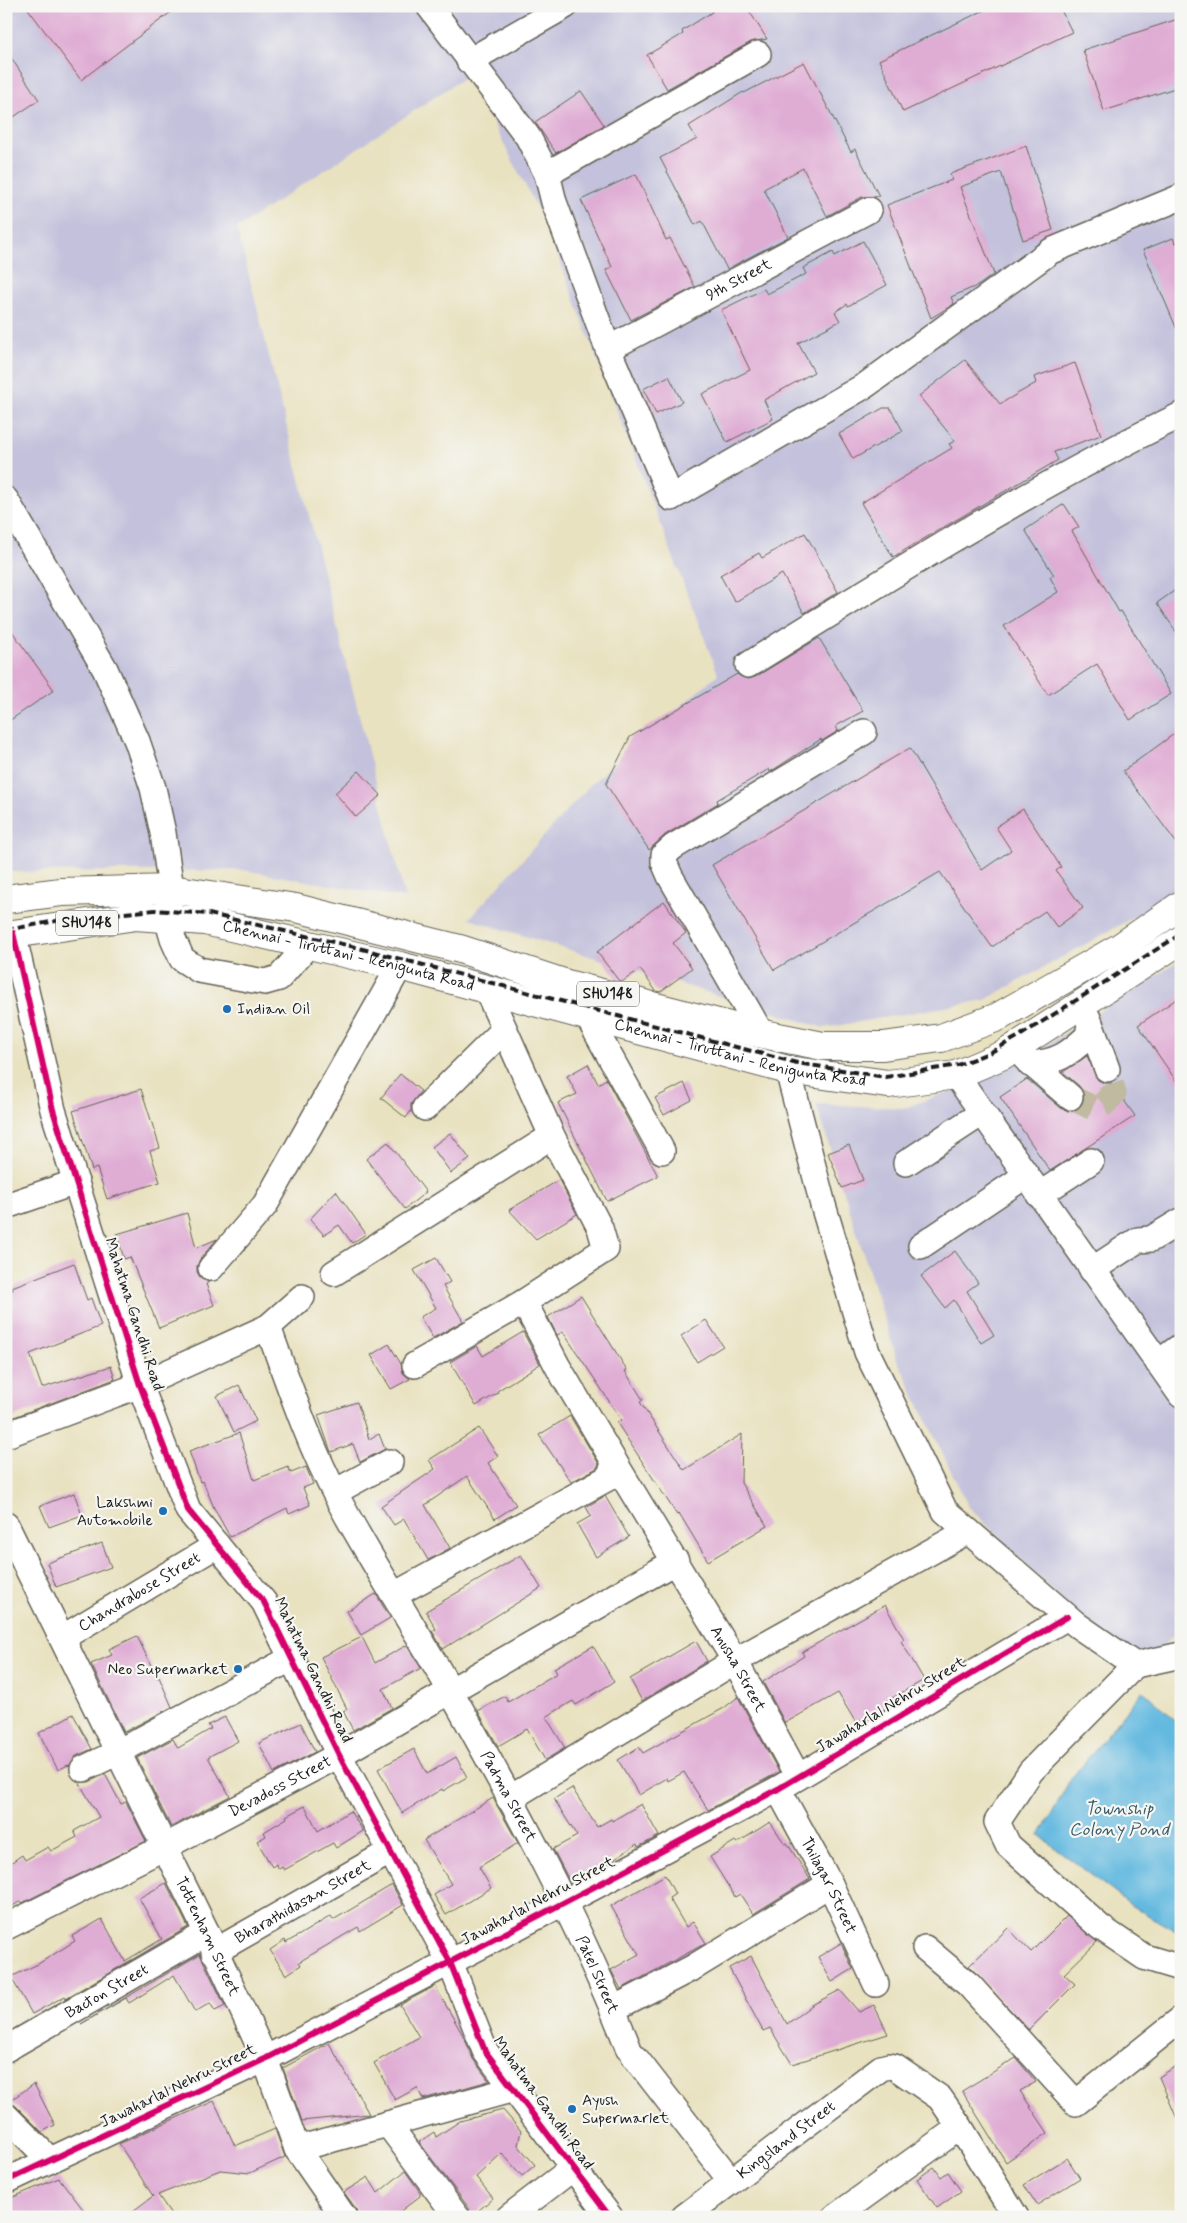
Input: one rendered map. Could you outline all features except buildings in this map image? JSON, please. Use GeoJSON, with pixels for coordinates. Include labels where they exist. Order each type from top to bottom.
{"type":"FeatureCollection","features":[{"type":"Feature","properties":{"kind":"highway","name":"Chennai - Tiruttani - Renigunta Road"},"geometry":{"type":"LineString","coordinates":[[6,899],[61,892],[171,889],[296,908],[460,949],[567,984],[761,1033],[823,1046],[883,1046],[941,1038],[998,1017],[1119,948],[1181,905]]}},
{"type":"Feature","properties":{"kind":"highway","name":"Chennai - Tiruttani - Renigunta Road"},"geometry":{"type":"LineString","coordinates":[[10,934],[136,916],[205,921],[400,966],[788,1070],[888,1084],[956,1075],[1003,1055],[1022,1056],[1086,1014],[1181,940]]}},
{"type":"Feature","properties":{"kind":"street"},"geometry":{"type":"LineString","coordinates":[[429,6],[528,137],[548,174],[554,202],[608,349],[671,498],[866,384],[1051,251],[1181,197]]}},
{"type":"Feature","properties":{"kind":"street"},"geometry":{"type":"LineString","coordinates":[[469,61],[566,6]]}},
{"type":"Feature","properties":{"kind":"street"},"geometry":{"type":"LineString","coordinates":[[548,174],[758,54]]}},
{"type":"Feature","properties":{"kind":"street","name":"9th Street"},"geometry":{"type":"LineString","coordinates":[[608,349],[869,210]]}},
{"type":"Feature","properties":{"kind":"street"},"geometry":{"type":"LineString","coordinates":[[748,665],[901,569],[1116,447],[1181,415]]}},
{"type":"Feature","properties":{"kind":"street"},"geometry":{"type":"LineString","coordinates":[[6,500],[105,669],[137,742],[153,788],[163,833],[171,889],[167,918],[173,939],[182,959],[199,970],[265,982],[279,978],[308,945]]}},
{"type":"Feature","properties":{"kind":"street"},"geometry":{"type":"LineString","coordinates":[[761,1033],[670,876],[664,862],[664,855],[673,847],[864,732]]}},
{"type":"Feature","properties":{"kind":"street","name":"Mahatma Gandhi Road"},"geometry":{"type":"LineString","coordinates":[[10,934],[53,1110],[140,1385],[188,1510],[264,1602],[339,1755],[450,1962],[485,2052],[610,2217]]}},
{"type":"Feature","properties":{"kind":"street"},"geometry":{"type":"LineString","coordinates":[[211,1268],[265,1205],[400,966]]}},
{"type":"Feature","properties":{"kind":"street"},"geometry":{"type":"LineString","coordinates":[[415,1365],[524,1302],[606,1249],[600,1228],[552,1136],[487,990]]}},
{"type":"Feature","properties":{"kind":"street"},"geometry":{"type":"LineString","coordinates":[[1086,1014],[1107,1069]]}},
{"type":"Feature","properties":{"kind":"street"},"geometry":{"type":"LineString","coordinates":[[588,1017],[662,1152]]}},
{"type":"Feature","properties":{"kind":"street"},"geometry":{"type":"LineString","coordinates":[[425,1108],[504,1030]]}},
{"type":"Feature","properties":{"kind":"street"},"geometry":{"type":"LineString","coordinates":[[1022,1056],[1070,1097]]}},
{"type":"Feature","properties":{"kind":"street"},"geometry":{"type":"LineString","coordinates":[[788,1070],[823,1205],[866,1352],[945,1511],[1066,1617],[1135,1665]]}},
{"type":"Feature","properties":{"kind":"street"},"geometry":{"type":"LineString","coordinates":[[956,1075],[1181,1395]]}},
{"type":"Feature","properties":{"kind":"street"},"geometry":{"type":"LineString","coordinates":[[906,1163],[982,1113]]}},
{"type":"Feature","properties":{"kind":"street"},"geometry":{"type":"LineString","coordinates":[[334,1273],[552,1136]]}},
{"type":"Feature","properties":{"kind":"street"},"geometry":{"type":"LineString","coordinates":[[921,1246],[1032,1185],[1091,1160]]}},
{"type":"Feature","properties":{"kind":"street"},"geometry":{"type":"LineString","coordinates":[[6,1206],[76,1182]]}},
{"type":"Feature","properties":{"kind":"street"},"geometry":{"type":"LineString","coordinates":[[1092,1270],[1138,1240],[1150,1239],[1181,1220]]}},
{"type":"Feature","properties":{"kind":"street"},"geometry":{"type":"LineString","coordinates":[[6,1435],[140,1385],[268,1327],[302,1297]]}},
{"type":"Feature","properties":{"kind":"street","name":"Anusha Street"},"geometry":{"type":"LineString","coordinates":[[524,1302],[558,1366],[615,1463],[735,1660],[788,1783]]}},
{"type":"Feature","properties":{"kind":"street","name":"Padma Street"},"geometry":{"type":"LineString","coordinates":[[268,1327],[302,1423],[335,1492],[451,1691],[564,1902]]}},
{"type":"Feature","properties":{"kind":"street"},"geometry":{"type":"LineString","coordinates":[[1158,1362],[1181,1346]]}},
{"type":"Feature","properties":{"kind":"street"},"geometry":{"type":"LineString","coordinates":[[335,1492],[390,1462]]}},
{"type":"Feature","properties":{"kind":"street"},"geometry":{"type":"LineString","coordinates":[[394,1595],[608,1478],[615,1463]]}},
{"type":"Feature","properties":{"kind":"street","name":"Tottenham Street"},"geometry":{"type":"LineString","coordinates":[[6,1525],[211,1943],[265,2059],[297,2149],[344,2217]]}},
{"type":"Feature","properties":{"kind":"street"},"geometry":{"type":"LineString","coordinates":[[510,1799],[735,1660],[968,1531]]}},
{"type":"Feature","properties":{"kind":"street","name":"Chandrabose Street"},"geometry":{"type":"LineString","coordinates":[[62,1638],[217,1545]]}},
{"type":"Feature","properties":{"kind":"street","name":"Devadoss Street"},"geometry":{"type":"LineString","coordinates":[[6,1926],[164,1847],[339,1755],[676,1561]]}},
{"type":"Feature","properties":{"kind":"street","name":"Jawaharlal Nehru Street"},"geometry":{"type":"LineString","coordinates":[[6,2181],[265,2059],[788,1783],[1066,1617]]}},
{"type":"Feature","properties":{"kind":"street"},"geometry":{"type":"LineString","coordinates":[[1181,1655],[1135,1665],[1031,1771],[997,1822],[1008,1845],[1100,1927],[1144,1957],[1181,1968]]}},
{"type":"Feature","properties":{"kind":"street"},"geometry":{"type":"LineString","coordinates":[[83,1769],[292,1658]]}},
{"type":"Feature","properties":{"kind":"street","name":"Thilagar Street"},"geometry":{"type":"LineString","coordinates":[[788,1783],[830,1884],[876,1984]]}},
{"type":"Feature","properties":{"kind":"street","name":"Bharathidasan Street"},"geometry":{"type":"LineString","coordinates":[[211,1943],[391,1851]]}},
{"type":"Feature","properties":{"kind":"street"},"geometry":{"type":"LineString","coordinates":[[613,2009],[694,1967],[830,1884]]}},
{"type":"Feature","properties":{"kind":"street","name":"Patel Street"},"geometry":{"type":"LineString","coordinates":[[564,1902],[631,2051],[731,2182]]}},
{"type":"Feature","properties":{"kind":"street","name":"Bacton Street"},"geometry":{"type":"LineString","coordinates":[[6,2049],[211,1943]]}},
{"type":"Feature","properties":{"kind":"street"},"geometry":{"type":"LineString","coordinates":[[925,1948],[969,1985],[1076,2103],[1181,2019]]}},
{"type":"Feature","properties":{"kind":"street","name":"Kingsland Street"},"geometry":{"type":"LineString","coordinates":[[684,2217],[881,2068],[895,2067],[940,2098],[960,2127]]}},
{"type":"Feature","properties":{"kind":"street"},"geometry":{"type":"LineString","coordinates":[[297,2149],[514,2089]]}},
{"type":"Feature","properties":{"kind":"street"},"geometry":{"type":"LineString","coordinates":[[6,2116],[50,2160]]}},
{"type":"Feature","properties":{"kind":"street"},"geometry":{"type":"LineString","coordinates":[[388,2124],[457,2217]]}},
{"type":"Feature","properties":{"kind":"street"},"geometry":{"type":"LineString","coordinates":[[835,2217],[960,2127],[1011,2215]]}},
{"type":"Feature","properties":{"kind":"street"},"geometry":{"type":"LineString","coordinates":[[510,2217],[573,2168]]}},
{"type":"Feature","properties":{"kind":"shaded area"},"geometry":{"type":"Polygon","coordinates":[[[6,6],[1181,6],[1181,891],[985,1000],[824,1028],[469,919],[592,783],[718,674],[546,225],[468,75],[237,228],[405,898],[243,870],[6,872],[6,6]]]}},
{"type":"Feature","properties":{"kind":"shaded area"},"geometry":{"type":"Polygon","coordinates":[[[1181,960],[1181,1627],[1161,1648],[1122,1661],[968,1506],[897,1359],[816,1104],[905,1108],[1008,1069],[1181,960]]]}},
{"type":"Feature","properties":{"kind":"water","name":"Township Colony Pond"},"geometry":{"type":"Polygon","coordinates":[[[1143,1691],[1181,1725],[1181,1934],[1132,1906],[1040,1836],[1070,1780],[1143,1691]]]}},
{"type":"Feature","properties":{"kind":"tunnel"},"geometry":{"type":"LineString","coordinates":[[1070,1097],[1093,1108],[1104,1104],[1114,1093],[1107,1069]]}},
{"type":"Feature","properties":{"kind":"railway"},"geometry":{"type":"LineString","coordinates":[[6,930],[73,918],[155,910],[209,914],[351,946],[797,1063],[886,1077],[958,1065],[991,1052],[1181,934]]}},
{"type":"Feature","properties":{"kind":"cycle path"},"geometry":{"type":"LineString","coordinates":[[13,933],[53,1110],[140,1385],[188,1510],[264,1602],[339,1755],[450,1962],[485,2051],[610,2217]]}},
{"type":"Feature","properties":{"kind":"cycle path"},"geometry":{"type":"LineString","coordinates":[[6,2181],[265,2059],[628,1869],[778,1789],[1067,1617]]}},
{"type":"Feature","properties":{"kind":"place","name":"Indian Oil"},"geometry":{"type":"Point","coordinates":[227,1009]}},
{"type":"Feature","properties":{"kind":"place","name":"Lakshmi Automobile"},"geometry":{"type":"Point","coordinates":[163,1511]}},
{"type":"Feature","properties":{"kind":"place","name":"Neo Supermarket"},"geometry":{"type":"Point","coordinates":[238,1669]}},
{"type":"Feature","properties":{"kind":"place","name":"Ayush Supermarlet"},"geometry":{"type":"Point","coordinates":[572,2109]}}]}
